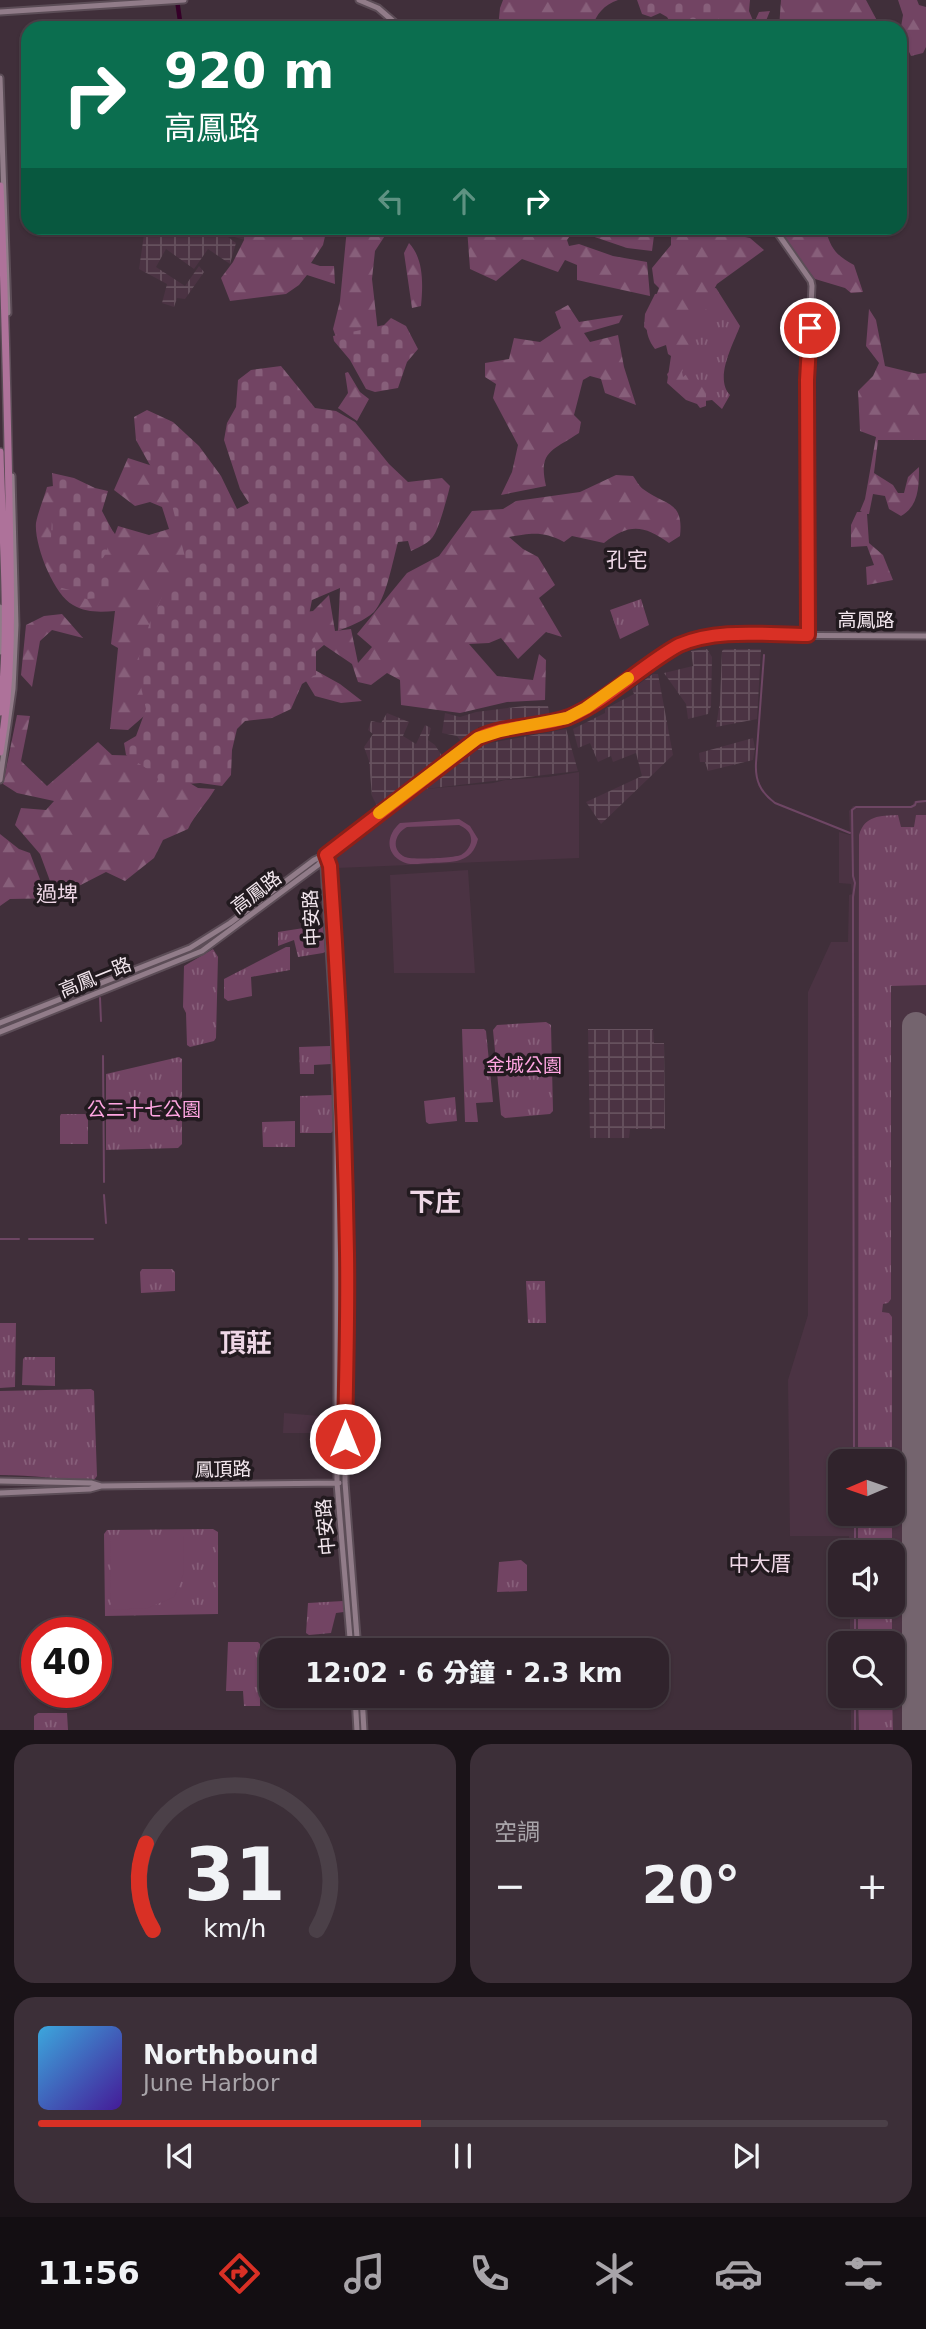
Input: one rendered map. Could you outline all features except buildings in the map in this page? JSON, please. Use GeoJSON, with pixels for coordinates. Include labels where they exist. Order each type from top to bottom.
{"type":"FeatureCollection","features":[{"type":"Feature","properties":{"kind":"highway"},"geometry":{"type":"LineString","coordinates":[[0,186],[11,624],[9,688],[0,752]]}},
{"type":"Feature","properties":{"kind":"highway"},"geometry":{"type":"LineString","coordinates":[[0,452],[4,623],[0,712]]}},
{"type":"Feature","properties":{"kind":"street"},"geometry":{"type":"LineString","coordinates":[[0,12],[184,0]]}},
{"type":"Feature","properties":{"kind":"street"},"geometry":{"type":"LineString","coordinates":[[359,0],[378,8],[393,21]]}},
{"type":"Feature","properties":{"kind":"street"},"geometry":{"type":"LineString","coordinates":[[0,80],[16,625],[13,689],[0,780]]}},
{"type":"Feature","properties":{"kind":"street"},"geometry":{"type":"LineString","coordinates":[[779,235],[812,286],[807,380],[808,635]]}},
{"type":"Feature","properties":{"kind":"street"},"geometry":{"type":"LineString","coordinates":[[0,607],[0,652]]}},
{"type":"Feature","properties":{"kind":"street","name":"高鳳路"},"geometry":{"type":"LineString","coordinates":[[202,951],[317,865],[326,855],[478,738],[500,731],[552,722],[576,713],[679,645],[715,635],[926,636]]}},
{"type":"Feature","properties":{"kind":"street","name":"高鳳路"},"geometry":{"type":"LineString","coordinates":[[198,943],[230,923],[314,860],[326,855]]}},
{"type":"Feature","properties":{"kind":"street","name":"中安路"},"geometry":{"type":"LineString","coordinates":[[326,855],[330,866],[332,896],[343,1119],[347,1254],[345,1482],[357,1638]]}},
{"type":"Feature","properties":{"kind":"street","name":"中安路"},"geometry":{"type":"LineString","coordinates":[[326,855],[324,866],[334,1027],[337,1133],[337,1483],[350,1638]]}},
{"type":"Feature","properties":{"kind":"street","name":"高鳳一路"},"geometry":{"type":"LineString","coordinates":[[0,1023],[198,943]]}},
{"type":"Feature","properties":{"kind":"street","name":"高鳳一路"},"geometry":{"type":"LineString","coordinates":[[0,1032],[202,951]]}},
{"type":"Feature","properties":{"kind":"street","name":"鳳頂路"},"geometry":{"type":"LineString","coordinates":[[0,1481],[91,1483],[101,1486]]}},
{"type":"Feature","properties":{"kind":"street","name":"鳳頂路"},"geometry":{"type":"LineString","coordinates":[[0,1493],[90,1489],[101,1486],[345,1482]]}},
{"type":"Feature","properties":{"kind":"street"},"geometry":{"type":"LineString","coordinates":[[356,1708],[357,1730]]}},
{"type":"Feature","properties":{"kind":"street"},"geometry":{"type":"LineString","coordinates":[[363,1708],[364,1730]]}},
{"type":"Feature","properties":{"kind":"shaded area"},"geometry":{"type":"Polygon","coordinates":[[[144,235],[225,235],[236,243],[230,264],[208,249],[194,269],[166,249],[156,267],[185,286],[199,266],[204,272],[185,299],[177,298],[174,307],[162,303],[167,284],[139,269],[144,235]]]}},
{"type":"Feature","properties":{"kind":"shaded area"},"geometry":{"type":"Polygon","coordinates":[[[228,235],[247,235],[245,240],[228,235]]]}},
{"type":"Feature","properties":{"kind":"shaded area"},"geometry":{"type":"Polygon","coordinates":[[[707,649],[712,657],[711,706],[708,714],[688,719],[686,704],[664,673],[693,666],[691,651],[707,649]]]}},
{"type":"Feature","properties":{"kind":"shaded area"},"geometry":{"type":"Polygon","coordinates":[[[761,649],[757,719],[716,727],[722,651],[761,649]]]}},
{"type":"Feature","properties":{"kind":"shaded area"},"geometry":{"type":"Polygon","coordinates":[[[653,674],[658,674],[673,755],[601,824],[586,802],[642,776],[636,753],[613,762],[611,756],[598,762],[590,743],[578,748],[573,729],[634,694],[632,689],[653,674]]]}},
{"type":"Feature","properties":{"kind":"shaded area"},"geometry":{"type":"Polygon","coordinates":[[[548,706],[550,716],[478,727],[480,733],[462,743],[457,736],[442,733],[445,713],[460,717],[476,712],[548,706]]]}},
{"type":"Feature","properties":{"kind":"shaded area"},"geometry":{"type":"Polygon","coordinates":[[[387,713],[409,722],[403,736],[416,744],[425,725],[431,728],[428,740],[442,756],[377,806],[372,796],[369,761],[364,747],[373,734],[368,730],[371,721],[381,723],[387,713]]]}},
{"type":"Feature","properties":{"kind":"shaded area"},"geometry":{"type":"Polygon","coordinates":[[[566,729],[578,771],[425,789],[485,744],[566,729]]]}},
{"type":"Feature","properties":{"kind":"shaded area"},"geometry":{"type":"Polygon","coordinates":[[[753,738],[753,760],[708,771],[705,762],[700,762],[699,753],[753,738]]]}},
{"type":"Feature","properties":{"kind":"shaded area"},"geometry":{"type":"Polygon","coordinates":[[[579,772],[579,858],[337,868],[335,863],[336,856],[349,844],[425,789],[579,772]]]}},
{"type":"Feature","properties":{"kind":"shaded area"},"geometry":{"type":"Polygon","coordinates":[[[926,800],[926,1730],[851,1730],[851,1708],[905,1708],[905,1631],[850,1631],[850,1617],[905,1617],[905,1540],[790,1536],[788,1380],[808,1315],[808,992],[831,942],[848,942],[849,895],[852,894],[851,884],[839,883],[839,832],[850,835],[849,811],[853,806],[912,807],[914,801],[926,800]]]}},
{"type":"Feature","properties":{"kind":"shaded area"},"geometry":{"type":"Polygon","coordinates":[[[468,870],[475,973],[394,973],[390,875],[468,870]]]}},
{"type":"Feature","properties":{"kind":"shaded area"},"geometry":{"type":"Polygon","coordinates":[[[588,1029],[653,1029],[654,1043],[664,1043],[665,1129],[630,1129],[629,1138],[590,1138],[588,1029]]]}},
{"type":"Feature","properties":{"kind":"shaded area"},"geometry":{"type":"Polygon","coordinates":[[[284,1413],[332,1417],[332,1433],[283,1433],[284,1413]]]}},
{"type":"Feature","properties":{"kind":"green space"},"geometry":{"type":"Polygon","coordinates":[[[503,0],[618,0],[601,11],[595,21],[499,21],[503,0]]]}},
{"type":"Feature","properties":{"kind":"green space"},"geometry":{"type":"Polygon","coordinates":[[[637,0],[709,0],[720,21],[670,21],[660,13],[651,17],[642,14],[637,0]]]}},
{"type":"Feature","properties":{"kind":"green space"},"geometry":{"type":"Polygon","coordinates":[[[690,0],[750,0],[749,11],[753,21],[702,21],[690,0]]]}},
{"type":"Feature","properties":{"kind":"green space"},"geometry":{"type":"Polygon","coordinates":[[[781,0],[866,0],[877,21],[780,21],[781,0]]]}},
{"type":"Feature","properties":{"kind":"green space"},"geometry":{"type":"Polygon","coordinates":[[[898,0],[917,0],[919,5],[926,7],[926,47],[923,53],[911,56],[907,48],[907,21],[902,21],[903,15],[898,0]]]}},
{"type":"Feature","properties":{"kind":"green space"},"geometry":{"type":"Polygon","coordinates":[[[770,11],[766,21],[755,21],[759,12],[770,11]]]}},
{"type":"Feature","properties":{"kind":"green space"},"geometry":{"type":"Polygon","coordinates":[[[246,235],[325,235],[323,245],[311,263],[334,266],[335,284],[307,275],[286,294],[230,301],[221,278],[233,262],[246,235]]]}},
{"type":"Feature","properties":{"kind":"green space"},"geometry":{"type":"Polygon","coordinates":[[[346,235],[385,235],[375,251],[372,279],[378,332],[338,343],[333,329],[340,301],[346,235]]]}},
{"type":"Feature","properties":{"kind":"green space"},"geometry":{"type":"Polygon","coordinates":[[[468,235],[570,235],[567,240],[569,246],[579,244],[613,256],[647,262],[650,296],[577,280],[577,265],[565,260],[558,272],[522,259],[496,281],[470,269],[468,235]]]}},
{"type":"Feature","properties":{"kind":"green space"},"geometry":{"type":"Polygon","coordinates":[[[589,235],[654,235],[652,251],[627,248],[589,235]]]}},
{"type":"Feature","properties":{"kind":"green space"},"geometry":{"type":"Polygon","coordinates":[[[671,235],[741,235],[750,238],[764,250],[717,284],[708,309],[691,318],[691,334],[696,344],[682,372],[683,377],[689,372],[706,387],[706,406],[700,408],[667,383],[671,356],[666,345],[655,349],[647,333],[648,319],[659,288],[654,283],[652,268],[671,245],[671,235]]]}},
{"type":"Feature","properties":{"kind":"green space"},"geometry":{"type":"Polygon","coordinates":[[[781,235],[827,235],[836,251],[854,265],[863,292],[851,293],[845,288],[815,279],[781,235]]]}},
{"type":"Feature","properties":{"kind":"green space"},"geometry":{"type":"Polygon","coordinates":[[[409,243],[420,264],[422,281],[421,306],[412,308],[404,253],[409,243]]]}},
{"type":"Feature","properties":{"kind":"green space"},"geometry":{"type":"Polygon","coordinates":[[[716,288],[740,326],[724,371],[726,388],[730,395],[722,409],[712,400],[697,402],[669,381],[667,374],[676,366],[675,351],[644,327],[645,314],[655,294],[716,288]]]}},
{"type":"Feature","properties":{"kind":"green space"},"geometry":{"type":"Polygon","coordinates":[[[568,305],[579,322],[623,315],[619,323],[584,333],[590,342],[618,335],[624,367],[636,405],[605,393],[601,379],[590,376],[583,380],[574,415],[581,422],[579,433],[549,453],[544,465],[546,486],[501,495],[512,472],[518,445],[493,398],[496,384],[485,377],[485,363],[509,359],[514,338],[540,342],[561,328],[555,312],[568,305]]]}},
{"type":"Feature","properties":{"kind":"green space"},"geometry":{"type":"Polygon","coordinates":[[[869,309],[876,320],[885,366],[918,374],[926,373],[926,440],[878,440],[874,473],[893,485],[898,493],[904,493],[908,477],[919,467],[919,481],[915,501],[901,516],[889,509],[885,496],[873,494],[867,514],[869,543],[883,555],[893,580],[867,585],[866,567],[874,565],[867,546],[851,547],[851,525],[857,512],[862,512],[860,511],[865,499],[876,437],[860,431],[858,391],[873,376],[879,363],[866,346],[869,309]]]}},
{"type":"Feature","properties":{"kind":"green space"},"geometry":{"type":"Polygon","coordinates":[[[391,318],[406,326],[418,349],[407,362],[398,388],[375,392],[366,389],[333,336],[384,325],[391,318]]]}},
{"type":"Feature","properties":{"kind":"green space"},"geometry":{"type":"Polygon","coordinates":[[[281,366],[315,408],[336,411],[355,422],[389,464],[408,482],[442,478],[450,486],[445,504],[430,540],[411,551],[408,541],[398,542],[382,598],[370,615],[338,631],[340,588],[312,600],[307,625],[316,651],[316,675],[302,684],[291,709],[272,718],[245,721],[237,729],[232,750],[231,775],[222,786],[200,783],[162,786],[155,774],[126,755],[124,743],[136,736],[146,709],[139,657],[150,622],[163,595],[188,569],[167,485],[151,467],[136,440],[134,417],[147,410],[173,422],[199,446],[221,476],[237,509],[249,503],[240,489],[224,440],[227,423],[236,407],[238,380],[251,370],[281,366]]]}},
{"type":"Feature","properties":{"kind":"green space"},"geometry":{"type":"Polygon","coordinates":[[[348,372],[360,392],[369,399],[357,421],[338,408],[348,393],[345,373],[348,372]]]}},
{"type":"Feature","properties":{"kind":"green space"},"geometry":{"type":"Polygon","coordinates":[[[128,458],[168,471],[197,570],[151,710],[128,730],[110,729],[118,648],[111,644],[115,611],[88,611],[66,600],[52,580],[42,556],[36,523],[47,487],[65,484],[91,501],[115,534],[118,526],[149,535],[169,529],[162,507],[150,502],[135,506],[114,490],[128,458]]]}},
{"type":"Feature","properties":{"kind":"green space"},"geometry":{"type":"Polygon","coordinates":[[[52,473],[108,491],[102,511],[112,530],[106,553],[98,566],[112,582],[112,597],[86,599],[58,587],[59,556],[51,538],[52,518],[59,499],[53,487],[52,473]]]}},
{"type":"Feature","properties":{"kind":"green space"},"geometry":{"type":"Polygon","coordinates":[[[616,475],[633,476],[643,489],[671,505],[679,516],[680,536],[669,543],[644,530],[629,529],[604,543],[572,536],[564,542],[537,534],[509,537],[538,557],[555,585],[539,598],[562,637],[546,632],[518,659],[501,638],[489,643],[469,644],[497,676],[533,680],[539,654],[546,660],[545,700],[507,702],[460,713],[401,705],[400,680],[387,673],[371,685],[358,682],[352,664],[324,645],[312,655],[313,669],[340,684],[362,701],[341,703],[315,696],[298,668],[305,612],[313,611],[329,595],[335,631],[351,629],[358,663],[372,647],[357,634],[407,573],[439,556],[472,511],[503,509],[516,501],[580,492],[616,475]]]}},
{"type":"Feature","properties":{"kind":"green space"},"geometry":{"type":"Polygon","coordinates":[[[641,599],[649,625],[620,639],[610,610],[641,599]]]}},
{"type":"Feature","properties":{"kind":"green space"},"geometry":{"type":"Polygon","coordinates":[[[62,614],[83,638],[52,630],[40,641],[32,687],[21,675],[26,625],[44,616],[62,614]]]}},
{"type":"Feature","properties":{"kind":"green space"},"geometry":{"type":"Polygon","coordinates":[[[17,715],[30,716],[21,761],[47,786],[98,742],[112,755],[145,756],[198,788],[215,789],[188,829],[163,840],[154,858],[125,881],[106,872],[69,891],[50,881],[40,854],[15,825],[21,808],[46,810],[54,801],[17,793],[3,784],[17,715]]]}},
{"type":"Feature","properties":{"kind":"green space"},"geometry":{"type":"Polygon","coordinates":[[[898,815],[901,827],[914,827],[916,815],[926,815],[926,985],[891,986],[891,1299],[883,1304],[882,1312],[889,1313],[892,1317],[892,1449],[858,1449],[859,835],[869,820],[879,816],[898,815]]]}},
{"type":"Feature","properties":{"kind":"green space"},"geometry":{"type":"Polygon","coordinates":[[[459,819],[470,826],[478,839],[471,853],[460,860],[406,863],[397,859],[390,849],[392,833],[400,823],[459,819]],[[459,825],[407,827],[397,837],[397,850],[409,858],[461,855],[468,849],[471,839],[466,829],[459,825]]]}},
{"type":"Feature","properties":{"kind":"green space"},"geometry":{"type":"Polygon","coordinates":[[[0,834],[19,849],[30,853],[41,882],[61,898],[10,899],[0,906],[0,834]]]}},
{"type":"Feature","properties":{"kind":"green space"},"geometry":{"type":"Polygon","coordinates":[[[323,925],[323,953],[298,957],[294,940],[278,946],[278,932],[323,925]]]}},
{"type":"Feature","properties":{"kind":"green space"},"geometry":{"type":"Polygon","coordinates":[[[290,947],[290,970],[251,977],[252,996],[228,1001],[224,998],[224,979],[290,947]]]}},
{"type":"Feature","properties":{"kind":"green space"},"geometry":{"type":"Polygon","coordinates":[[[213,949],[218,957],[216,1038],[214,1041],[190,1047],[187,1045],[186,1013],[183,1007],[184,966],[213,949]]]}},
{"type":"Feature","properties":{"kind":"green space","name":"金城公園"},"geometry":{"type":"Polygon","coordinates":[[[546,1022],[551,1025],[553,1111],[550,1114],[505,1118],[501,1115],[493,1030],[497,1025],[546,1022]]]}},
{"type":"Feature","properties":{"kind":"green space"},"geometry":{"type":"Polygon","coordinates":[[[462,1029],[486,1031],[493,1102],[476,1103],[478,1122],[465,1122],[462,1029]]]}},
{"type":"Feature","properties":{"kind":"green space"},"geometry":{"type":"Polygon","coordinates":[[[330,1046],[331,1064],[314,1065],[314,1074],[300,1074],[299,1047],[330,1046]]]}},
{"type":"Feature","properties":{"kind":"green space","name":"公二十七公園"},"geometry":{"type":"Polygon","coordinates":[[[179,1057],[182,1059],[182,1144],[178,1148],[106,1150],[106,1074],[179,1057]]]}},
{"type":"Feature","properties":{"kind":"green space"},"geometry":{"type":"Polygon","coordinates":[[[332,1095],[333,1131],[300,1133],[300,1096],[332,1095]]]}},
{"type":"Feature","properties":{"kind":"green space"},"geometry":{"type":"Polygon","coordinates":[[[455,1097],[457,1121],[426,1122],[424,1101],[455,1097]]]}},
{"type":"Feature","properties":{"kind":"green space"},"geometry":{"type":"Polygon","coordinates":[[[61,1114],[88,1116],[88,1144],[60,1144],[61,1114]]]}},
{"type":"Feature","properties":{"kind":"green space"},"geometry":{"type":"Polygon","coordinates":[[[295,1121],[295,1147],[263,1147],[262,1122],[295,1121]]]}},
{"type":"Feature","properties":{"kind":"green space"},"geometry":{"type":"Polygon","coordinates":[[[142,1269],[172,1269],[175,1272],[175,1291],[141,1293],[142,1269]]]}},
{"type":"Feature","properties":{"kind":"green space"},"geometry":{"type":"Polygon","coordinates":[[[526,1281],[545,1281],[546,1323],[528,1323],[526,1281]]]}},
{"type":"Feature","properties":{"kind":"green space"},"geometry":{"type":"Polygon","coordinates":[[[0,1323],[16,1323],[15,1387],[0,1388],[0,1323]]]}},
{"type":"Feature","properties":{"kind":"green space"},"geometry":{"type":"Polygon","coordinates":[[[25,1357],[55,1357],[55,1386],[22,1385],[25,1357]]]}},
{"type":"Feature","properties":{"kind":"green space"},"geometry":{"type":"Polygon","coordinates":[[[0,1391],[94,1391],[97,1476],[94,1480],[0,1475],[0,1391]]]}},
{"type":"Feature","properties":{"kind":"green space"},"geometry":{"type":"Polygon","coordinates":[[[858,1526],[892,1526],[892,1540],[858,1540],[858,1526]]]}},
{"type":"Feature","properties":{"kind":"green space"},"geometry":{"type":"Polygon","coordinates":[[[213,1529],[218,1532],[218,1614],[105,1616],[104,1534],[107,1530],[213,1529]]]}},
{"type":"Feature","properties":{"kind":"green space"},"geometry":{"type":"Polygon","coordinates":[[[110,1536],[183,1536],[184,1573],[174,1597],[148,1608],[111,1610],[110,1536]]]}},
{"type":"Feature","properties":{"kind":"green space"},"geometry":{"type":"Polygon","coordinates":[[[521,1560],[527,1565],[527,1591],[497,1592],[499,1562],[521,1560]]]}},
{"type":"Feature","properties":{"kind":"green space"},"geometry":{"type":"Polygon","coordinates":[[[343,1601],[344,1612],[336,1613],[331,1633],[306,1633],[308,1603],[343,1601]]]}},
{"type":"Feature","properties":{"kind":"green space"},"geometry":{"type":"Polygon","coordinates":[[[858,1617],[892,1617],[892,1631],[858,1631],[858,1617]]]}},
{"type":"Feature","properties":{"kind":"green space"},"geometry":{"type":"Polygon","coordinates":[[[228,1642],[258,1642],[259,1706],[244,1706],[243,1691],[226,1691],[228,1642]]]}},
{"type":"Feature","properties":{"kind":"green space"},"geometry":{"type":"Polygon","coordinates":[[[858,1708],[892,1708],[893,1730],[859,1730],[858,1708]]]}},
{"type":"Feature","properties":{"kind":"green space"},"geometry":{"type":"Polygon","coordinates":[[[38,1713],[67,1713],[68,1730],[34,1730],[34,1716],[38,1713]]]}},
{"type":"Feature","properties":{"kind":"waterway"},"geometry":{"type":"LineString","coordinates":[[177,0],[180,21]]}},
{"type":"Feature","properties":{"kind":"waterway"},"geometry":{"type":"LineString","coordinates":[[764,655],[756,763],[759,785],[775,803],[850,833]]}},
{"type":"Feature","properties":{"kind":"waterway"},"geometry":{"type":"LineString","coordinates":[[854,1449],[855,883],[852,810],[856,807],[911,807],[916,802],[926,801]]}},
{"type":"Feature","properties":{"kind":"waterway"},"geometry":{"type":"LineString","coordinates":[[100,998],[101,1021]]}},
{"type":"Feature","properties":{"kind":"waterway"},"geometry":{"type":"LineString","coordinates":[[103,1056],[104,1182]]}},
{"type":"Feature","properties":{"kind":"waterway"},"geometry":{"type":"LineString","coordinates":[[104,1195],[106,1223]]}},
{"type":"Feature","properties":{"kind":"waterway"},"geometry":{"type":"LineString","coordinates":[[0,1239],[19,1239]]}},
{"type":"Feature","properties":{"kind":"waterway"},"geometry":{"type":"LineString","coordinates":[[29,1239],[93,1239]]}},
{"type":"Feature","properties":{"kind":"waterway"},"geometry":{"type":"LineString","coordinates":[[855,1526],[855,1540]]}},
{"type":"Feature","properties":{"kind":"waterway"},"geometry":{"type":"LineString","coordinates":[[855,1617],[855,1631]]}},
{"type":"Feature","properties":{"kind":"waterway"},"geometry":{"type":"LineString","coordinates":[[855,1708],[855,1730]]}},
{"type":"Feature","properties":{"kind":"taxiway"},"geometry":{"type":"LineString","coordinates":[[916,1068],[926,1049]]}},
{"type":"Feature","properties":{"kind":"taxiway"},"geometry":{"type":"LineString","coordinates":[[916,1146],[926,1126]]}},
{"type":"Feature","properties":{"kind":"taxiway"},"geometry":{"type":"LineString","coordinates":[[915,1401],[926,1421]]}},
{"type":"Feature","properties":{"kind":"taxiway"},"geometry":{"type":"LineString","coordinates":[[915,1456],[926,1443]]}},
{"type":"Feature","properties":{"kind":"runway"},"geometry":{"type":"LineString","coordinates":[[916,1026],[916,1730]]}},
{"type":"Feature","properties":{"kind":"slow traffic"},"geometry":{"type":"LineString","coordinates":[[379,813],[478,738],[567,718],[628,678]]}},
{"type":"Feature","properties":{"kind":"district","name":"孔宅"},"geometry":{"type":"Point","coordinates":[627,560]}},
{"type":"Feature","properties":{"kind":"district","name":"過埤"},"geometry":{"type":"Point","coordinates":[57,894]}},
{"type":"Feature","properties":{"kind":"district","name":"下庄"},"geometry":{"type":"Point","coordinates":[435,1202]}},
{"type":"Feature","properties":{"kind":"district","name":"頂莊"},"geometry":{"type":"Point","coordinates":[246,1343]}},
{"type":"Feature","properties":{"kind":"district","name":"中大厝"},"geometry":{"type":"Point","coordinates":[760,1564]}},
{"type":"Feature","properties":{"kind":"route"},"geometry":{"type":"LineString","coordinates":[[345,1439],[347,1254],[344,1132],[339,1001],[330,866],[326,855],[478,738],[567,718],[679,645],[715,635],[808,635],[807,380],[810,328]]}}]}
